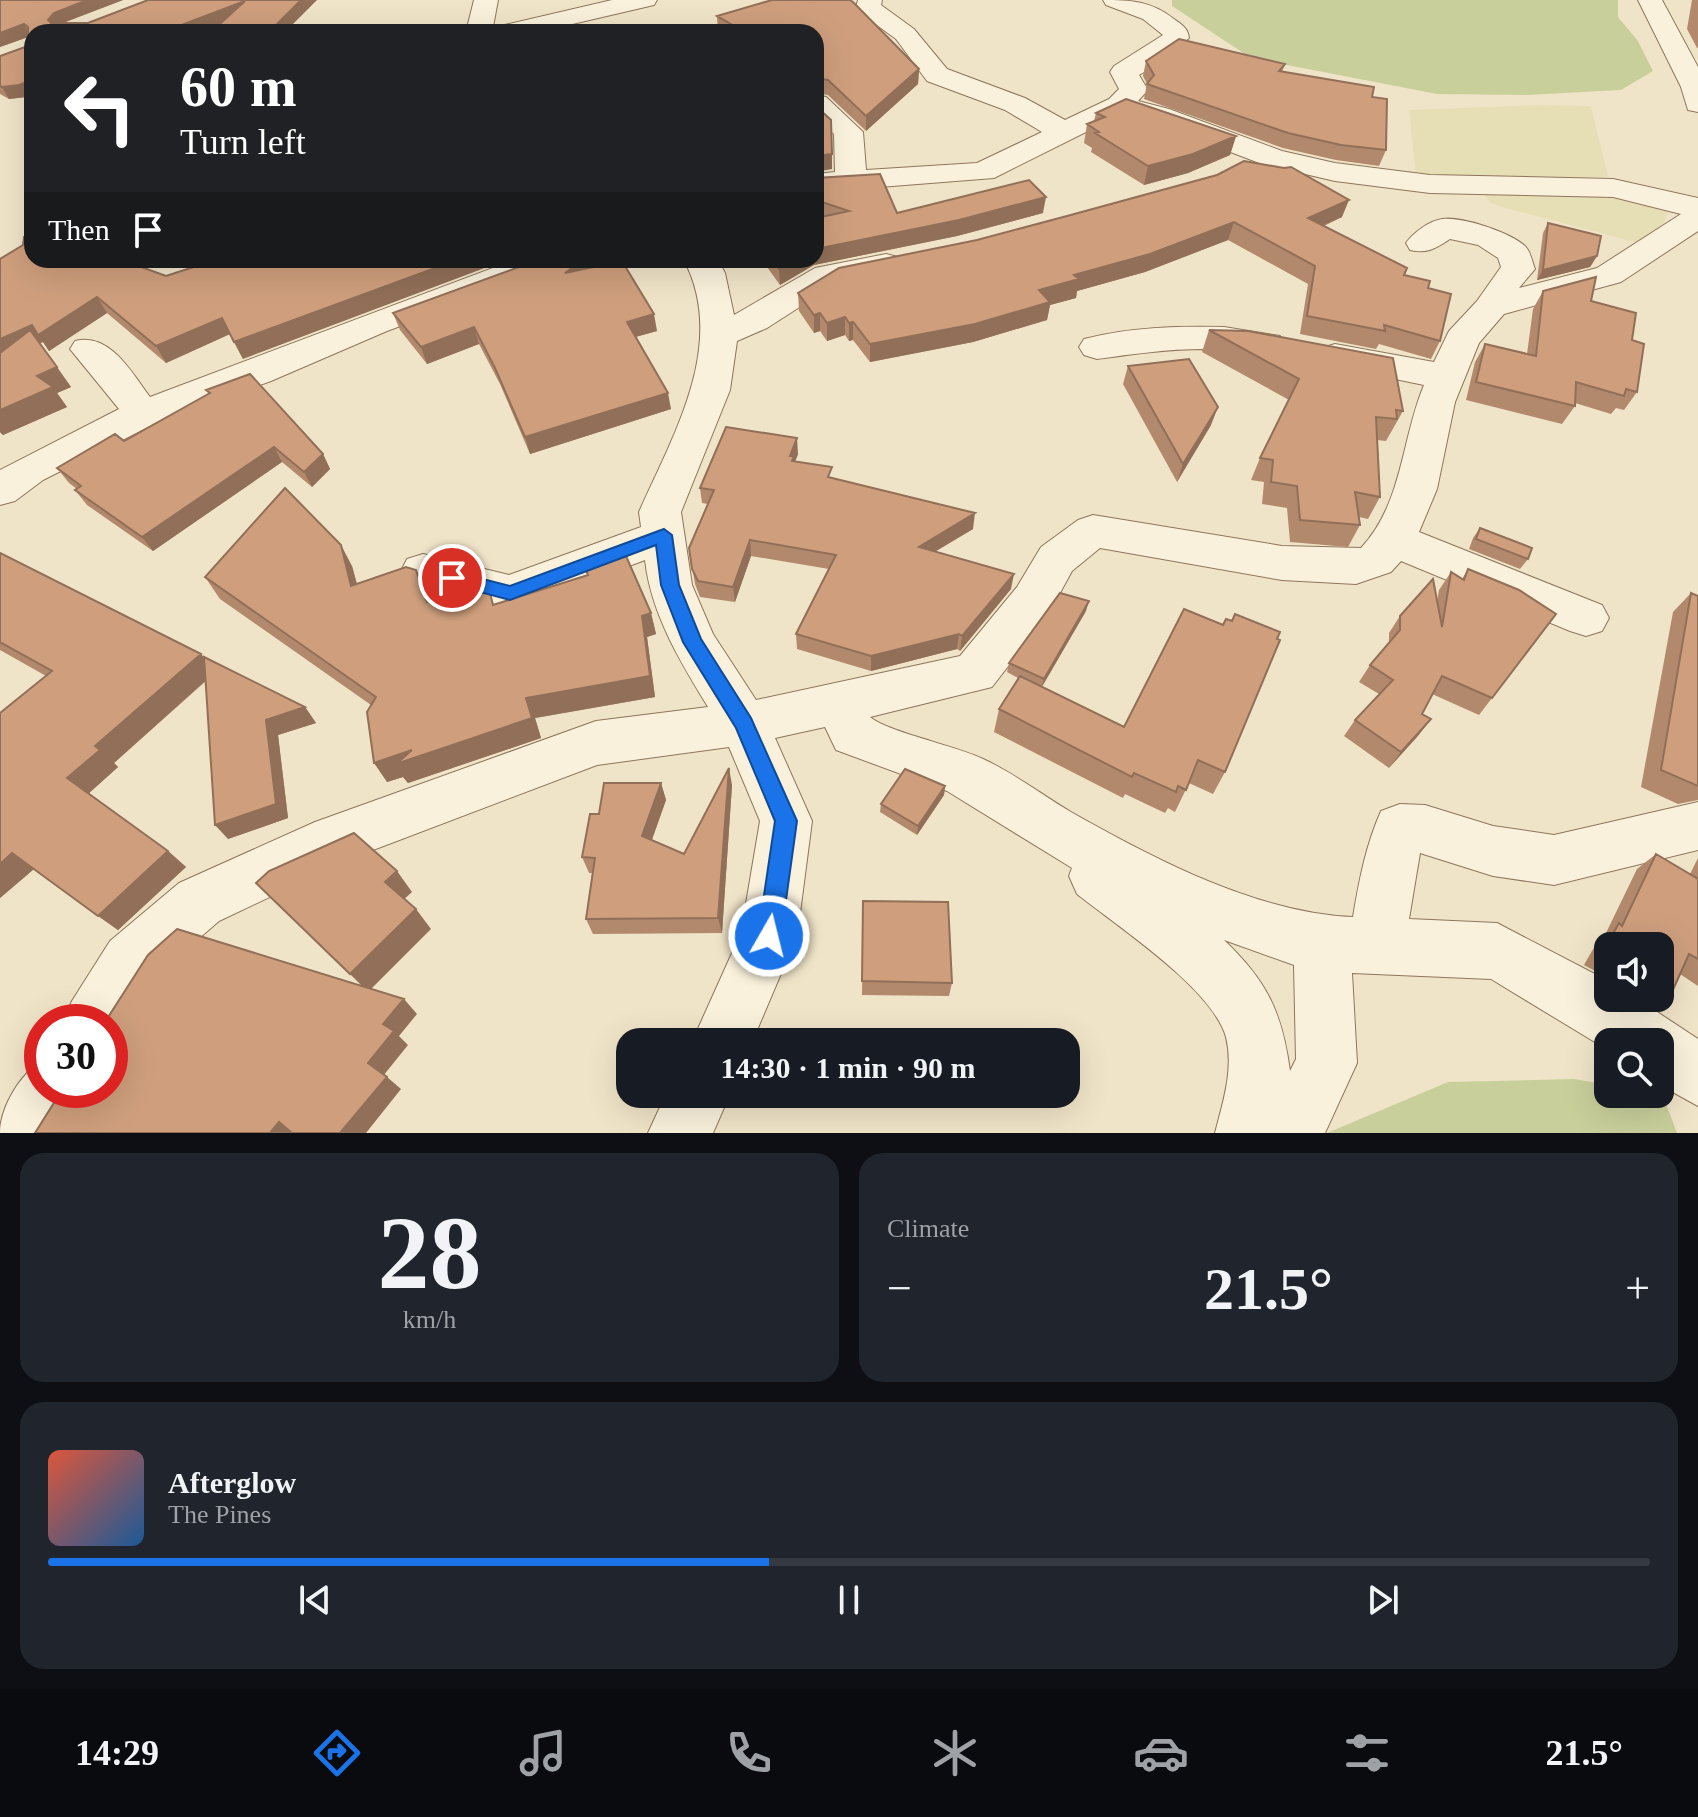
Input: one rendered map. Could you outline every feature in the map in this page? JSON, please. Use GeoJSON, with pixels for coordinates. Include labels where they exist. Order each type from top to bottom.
{"type":"FeatureCollection","features":[{"type":"Feature","properties":{"kind":"street"},"geometry":{"type":"LineString","coordinates":[[481,24],[486,0]]}},
{"type":"Feature","properties":{"kind":"street"},"geometry":{"type":"LineString","coordinates":[[540,24],[645,0]]}},
{"type":"Feature","properties":{"kind":"street"},"geometry":{"type":"LineString","coordinates":[[870,0],[868,7],[905,34],[937,75],[1015,104],[1064,132]]}},
{"type":"Feature","properties":{"kind":"street"},"geometry":{"type":"LineString","coordinates":[[824,182],[983,172],[1119,105],[1134,90],[1124,72],[1153,56],[1176,38],[1176,33],[1152,14],[1115,0]]}},
{"type":"Feature","properties":{"kind":"street"},"geometry":{"type":"LineString","coordinates":[[1650,0],[1697,93]]}},
{"type":"Feature","properties":{"kind":"street"},"geometry":{"type":"LineString","coordinates":[[1119,105],[1159,115],[1273,158],[1335,172],[1430,184],[1613,188],[1698,208]]}},
{"type":"Feature","properties":{"kind":"street"},"geometry":{"type":"LineString","coordinates":[[824,109],[848,132],[851,180]]}},
{"type":"Feature","properties":{"kind":"street"},"geometry":{"type":"LineString","coordinates":[[1223,171],[1234,165],[1376,191],[1409,192],[1430,184]]}},
{"type":"Feature","properties":{"kind":"street"},"geometry":{"type":"LineString","coordinates":[[1492,306],[1609,275],[1643,256],[1676,229],[1698,217]]}},
{"type":"Feature","properties":{"kind":"street"},"geometry":{"type":"LineString","coordinates":[[104,1004],[130,961],[199,902],[334,840],[596,743],[744,724],[975,673],[1033,600],[1056,559],[1093,531],[1194,550],[1330,567],[1356,567],[1376,560],[1394,540],[1416,489],[1436,402],[1462,339],[1492,306],[1505,282],[1518,269],[1513,253],[1489,238],[1445,228],[1422,243]]}},
{"type":"Feature","properties":{"kind":"street"},"geometry":{"type":"LineString","coordinates":[[720,335],[754,320],[827,275],[920,257]]}},
{"type":"Feature","properties":{"kind":"street"},"geometry":{"type":"LineString","coordinates":[[0,490],[29,470],[142,414],[524,268]]}},
{"type":"Feature","properties":{"kind":"street"},"geometry":{"type":"LineString","coordinates":[[705,268],[720,335],[711,390],[660,512],[670,585],[693,642],[744,724],[786,821],[769,936],[728,1028]]}},
{"type":"Feature","properties":{"kind":"street"},"geometry":{"type":"LineString","coordinates":[[1097,347],[1172,336],[1225,356],[1446,377]]}},
{"type":"Feature","properties":{"kind":"street"},"geometry":{"type":"LineString","coordinates":[[88,349],[113,374],[142,414]]}},
{"type":"Feature","properties":{"kind":"street"},"geometry":{"type":"LineString","coordinates":[[423,571],[510,593],[664,535]]}},
{"type":"Feature","properties":{"kind":"street"},"geometry":{"type":"LineString","coordinates":[[1394,540],[1586,618]]}},
{"type":"Feature","properties":{"kind":"street"},"geometry":{"type":"LineString","coordinates":[[837,703],[854,735],[965,775],[1069,838],[1164,890],[1276,932],[1350,945],[1497,951],[1628,1028]]}},
{"type":"Feature","properties":{"kind":"street"},"geometry":{"type":"LineString","coordinates":[[1292,1133],[1327,1063],[1350,945],[1388,869],[1400,828],[1425,829],[1493,851],[1554,860],[1698,826]]}},
{"type":"Feature","properties":{"kind":"street"},"geometry":{"type":"LineString","coordinates":[[1069,838],[1100,881],[1195,951],[1233,989],[1255,1032],[1260,1075],[1247,1133]]}},
{"type":"Feature","properties":{"kind":"street"},"geometry":{"type":"LineString","coordinates":[[1674,1059],[1698,1075]]}},
{"type":"Feature","properties":{"kind":"street"},"geometry":{"type":"LineString","coordinates":[[26,1133],[41,1108]]}},
{"type":"Feature","properties":{"kind":"street"},"geometry":{"type":"LineString","coordinates":[[680,1133],[692,1108]]}},
{"type":"Feature","properties":{"kind":"shaded area"},"geometry":{"type":"Polygon","coordinates":[[[1591,106],[1608,177],[1416,176],[1409,110],[1591,106]]]}},
{"type":"Feature","properties":{"kind":"shaded area"},"geometry":{"type":"Polygon","coordinates":[[[1483,193],[1606,197],[1668,211],[1664,223],[1638,243],[1502,207],[1491,203],[1483,193]]]}},
{"type":"Feature","properties":{"kind":"green space"},"geometry":{"type":"Polygon","coordinates":[[[1172,0],[1618,0],[1618,17],[1638,41],[1653,71],[1621,90],[1527,95],[1437,94],[1251,58],[1172,6],[1172,0]]]}},
{"type":"Feature","properties":{"kind":"green space"},"geometry":{"type":"Polygon","coordinates":[[[1574,1079],[1594,1083],[1594,1108],[1668,1108],[1677,1133],[1327,1133],[1448,1082],[1574,1079]]]}},
{"type":"Feature","properties":{"kind":"building"},"geometry":{"type":"Polygon","coordinates":[[[0,0],[87,0],[54,13],[48,20],[51,23],[88,23],[148,0],[301,0],[277,24],[220,24],[245,1],[184,24],[24,24],[0,33],[0,0]]]}},
{"type":"Feature","properties":{"kind":"building"},"geometry":{"type":"Polygon","coordinates":[[[772,0],[850,0],[919,69],[866,116],[824,79],[824,24],[731,24],[717,16],[772,0]]]}},
{"type":"Feature","properties":{"kind":"building"},"geometry":{"type":"Polygon","coordinates":[[[1179,39],[1285,64],[1279,71],[1374,87],[1372,97],[1387,99],[1386,150],[1341,145],[1288,133],[1147,84],[1154,75],[1146,61],[1179,39]]]}},
{"type":"Feature","properties":{"kind":"building"},"geometry":{"type":"Polygon","coordinates":[[[24,47],[24,83],[0,86],[0,56],[24,47]]]}},
{"type":"Feature","properties":{"kind":"building"},"geometry":{"type":"Polygon","coordinates":[[[1126,99],[1236,136],[1193,154],[1148,166],[1095,133],[1099,132],[1087,124],[1105,117],[1096,113],[1126,99]]]}},
{"type":"Feature","properties":{"kind":"building"},"geometry":{"type":"Polygon","coordinates":[[[824,113],[831,120],[832,154],[824,155],[824,113]]]}},
{"type":"Feature","properties":{"kind":"building"},"geometry":{"type":"Polygon","coordinates":[[[1244,161],[1291,167],[1349,200],[1308,218],[1407,268],[1404,275],[1430,281],[1428,288],[1451,294],[1440,341],[1384,325],[1385,331],[1307,316],[1315,266],[1234,222],[1150,254],[1074,275],[1079,279],[1039,290],[1050,302],[975,324],[870,344],[853,322],[849,323],[845,317],[827,323],[820,313],[814,315],[798,293],[839,268],[977,240],[1217,175],[1244,161]]]}},
{"type":"Feature","properties":{"kind":"building"},"geometry":{"type":"Polygon","coordinates":[[[880,174],[897,213],[1029,180],[1046,197],[959,220],[824,247],[824,216],[849,211],[824,203],[824,178],[880,174]]]}},
{"type":"Feature","properties":{"kind":"building"},"geometry":{"type":"Polygon","coordinates":[[[1548,223],[1601,236],[1597,256],[1543,270],[1548,223]]]}},
{"type":"Feature","properties":{"kind":"building"},"geometry":{"type":"Polygon","coordinates":[[[24,237],[24,268],[144,268],[166,276],[190,268],[435,268],[234,342],[222,318],[156,346],[97,297],[38,335],[32,325],[0,339],[0,259],[23,245],[24,237]]]}},
{"type":"Feature","properties":{"kind":"building"},"geometry":{"type":"Polygon","coordinates":[[[516,268],[572,268],[565,273],[589,268],[626,268],[654,314],[627,322],[668,393],[525,437],[474,327],[421,347],[393,313],[516,268]]]}},
{"type":"Feature","properties":{"kind":"building"},"geometry":{"type":"Polygon","coordinates":[[[1596,277],[1591,301],[1636,313],[1632,340],[1644,344],[1637,392],[1626,389],[1624,396],[1576,382],[1575,406],[1476,382],[1485,344],[1536,356],[1543,291],[1596,277]]]}},
{"type":"Feature","properties":{"kind":"building"},"geometry":{"type":"Polygon","coordinates":[[[30,330],[57,367],[37,376],[53,387],[0,410],[0,353],[30,330]]]}},
{"type":"Feature","properties":{"kind":"building"},"geometry":{"type":"Polygon","coordinates":[[[1209,330],[1248,331],[1393,358],[1403,411],[1396,410],[1397,419],[1376,417],[1380,497],[1355,492],[1360,525],[1300,520],[1297,486],[1271,482],[1273,460],[1260,458],[1299,379],[1209,330]]]}},
{"type":"Feature","properties":{"kind":"building"},"geometry":{"type":"Polygon","coordinates":[[[1189,359],[1218,407],[1183,464],[1128,366],[1189,359]]]}},
{"type":"Feature","properties":{"kind":"building"},"geometry":{"type":"Polygon","coordinates":[[[250,374],[323,454],[304,472],[274,447],[142,537],[75,490],[81,486],[57,468],[115,434],[124,441],[210,393],[206,390],[250,374]]]}},
{"type":"Feature","properties":{"kind":"building"},"geometry":{"type":"Polygon","coordinates":[[[726,427],[797,438],[790,456],[794,456],[792,461],[832,467],[828,477],[975,513],[919,547],[1014,574],[962,636],[959,634],[871,656],[796,634],[836,555],[750,540],[733,587],[698,581],[692,569],[689,548],[714,490],[700,488],[726,427]]]}},
{"type":"Feature","properties":{"kind":"building"},"geometry":{"type":"Polygon","coordinates":[[[285,488],[341,545],[351,586],[406,567],[416,570],[427,602],[479,587],[489,589],[493,605],[588,575],[584,564],[610,556],[626,556],[651,613],[642,616],[650,676],[526,698],[532,718],[396,764],[412,750],[374,763],[367,712],[376,697],[205,577],[285,488]]]}},
{"type":"Feature","properties":{"kind":"building"},"geometry":{"type":"Polygon","coordinates":[[[1480,528],[1532,548],[1528,559],[1476,539],[1480,528]]]}},
{"type":"Feature","properties":{"kind":"building"},"geometry":{"type":"Polygon","coordinates":[[[0,553],[201,654],[95,746],[100,750],[67,778],[168,851],[98,916],[12,853],[0,864],[0,713],[52,671],[0,642],[0,553]]]}},
{"type":"Feature","properties":{"kind":"building"},"geometry":{"type":"Polygon","coordinates":[[[1468,569],[1519,590],[1556,614],[1492,698],[1442,676],[1422,714],[1431,719],[1401,752],[1355,720],[1393,680],[1370,665],[1400,630],[1400,616],[1433,579],[1442,627],[1451,572],[1464,580],[1468,569]]]}},
{"type":"Feature","properties":{"kind":"building"},"geometry":{"type":"Polygon","coordinates":[[[1060,593],[1089,601],[1044,679],[1009,663],[1060,593]]]}},
{"type":"Feature","properties":{"kind":"building"},"geometry":{"type":"Polygon","coordinates":[[[1691,593],[1698,596],[1698,786],[1661,770],[1691,593]]]}},
{"type":"Feature","properties":{"kind":"building"},"geometry":{"type":"Polygon","coordinates":[[[1184,609],[1223,625],[1226,619],[1232,621],[1235,614],[1280,632],[1277,639],[1280,640],[1225,772],[1198,760],[1186,790],[1178,786],[1176,792],[1134,773],[1132,777],[999,709],[1020,676],[1124,727],[1184,609]]]}},
{"type":"Feature","properties":{"kind":"building"},"geometry":{"type":"Polygon","coordinates":[[[204,657],[305,707],[266,720],[276,804],[215,825],[204,657]]]}},
{"type":"Feature","properties":{"kind":"building"},"geometry":{"type":"Polygon","coordinates":[[[729,768],[718,918],[586,919],[595,858],[582,857],[590,814],[599,814],[604,783],[661,783],[642,836],[684,854],[729,768]]]}},
{"type":"Feature","properties":{"kind":"building"},"geometry":{"type":"Polygon","coordinates":[[[905,769],[945,786],[918,826],[881,804],[905,769]]]}},
{"type":"Feature","properties":{"kind":"building"},"geometry":{"type":"Polygon","coordinates":[[[354,833],[397,871],[385,882],[416,909],[350,974],[256,883],[269,871],[354,833]]]}},
{"type":"Feature","properties":{"kind":"building"},"geometry":{"type":"Polygon","coordinates":[[[1656,854],[1698,879],[1698,959],[1689,954],[1674,988],[1674,932],[1614,932],[1619,923],[1622,926],[1656,854]]]}},
{"type":"Feature","properties":{"kind":"building"},"geometry":{"type":"Polygon","coordinates":[[[863,901],[948,902],[952,983],[862,981],[863,901]]]}},
{"type":"Feature","properties":{"kind":"building"},"geometry":{"type":"Polygon","coordinates":[[[177,929],[404,999],[383,1024],[394,1031],[368,1063],[387,1077],[340,1133],[292,1133],[279,1122],[270,1133],[35,1133],[51,1108],[128,1108],[128,1004],[117,1004],[148,955],[177,929]]]}},
{"type":"Feature","properties":{"kind":"route"},"geometry":{"type":"LineString","coordinates":[[452,578],[510,593],[664,535],[670,585],[693,642],[744,724],[786,821],[769,936]]}}]}
